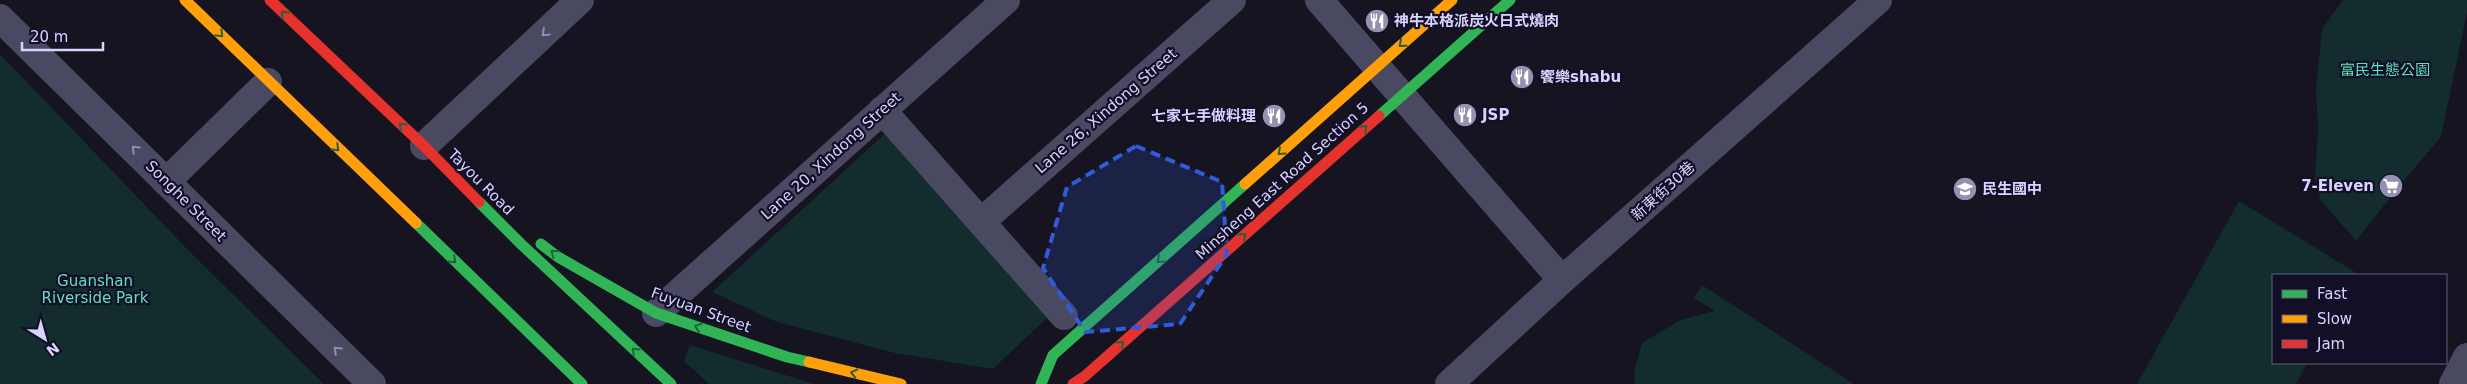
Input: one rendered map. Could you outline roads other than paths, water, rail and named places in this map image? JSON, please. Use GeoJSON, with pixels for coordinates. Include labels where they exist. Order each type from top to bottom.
{"type":"FeatureCollection","features":[{"type":"Feature","properties":{"kind":"street"},"geometry":{"type":"LineString","coordinates":[[185,0],[582,384]]}},
{"type":"Feature","properties":{"kind":"street","name":"Tayou Road"},"geometry":{"type":"LineString","coordinates":[[270,0],[424,146],[521,244],[671,384]]}},
{"type":"Feature","properties":{"kind":"street"},"geometry":{"type":"LineString","coordinates":[[424,146],[580,0]]}},
{"type":"Feature","properties":{"kind":"street","name":"Lane 20, Xindong Street"},"geometry":{"type":"LineString","coordinates":[[656,313],[1006,0]]}},
{"type":"Feature","properties":{"kind":"street","name":"Lane 26, Xindong Street"},"geometry":{"type":"LineString","coordinates":[[981,222],[1232,0]]}},
{"type":"Feature","properties":{"kind":"street"},"geometry":{"type":"LineString","coordinates":[[1319,0],[1562,280]]}},
{"type":"Feature","properties":{"kind":"street","name":"Minsheng East Road Section 5"},"geometry":{"type":"LineString","coordinates":[[1040,384],[1053,355],[1452,0]]}},
{"type":"Feature","properties":{"kind":"street","name":"Minsheng East Road Section 5"},"geometry":{"type":"LineString","coordinates":[[1073,384],[1085,376],[1510,0]]}},
{"type":"Feature","properties":{"kind":"street","name":"新東街30巷"},"geometry":{"type":"LineString","coordinates":[[1449,384],[1562,280],[1878,0]]}},
{"type":"Feature","properties":{"kind":"street","name":"Songhe Street"},"geometry":{"type":"LineString","coordinates":[[0,18],[372,384]]}},
{"type":"Feature","properties":{"kind":"street"},"geometry":{"type":"LineString","coordinates":[[166,182],[268,82]]}},
{"type":"Feature","properties":{"kind":"street"},"geometry":{"type":"LineString","coordinates":[[882,110],[1064,316]]}},
{"type":"Feature","properties":{"kind":"street","name":"Fuyuan Street"},"geometry":{"type":"LineString","coordinates":[[462,184],[558,257],[656,313],[786,357],[901,384]]}},
{"type":"Feature","properties":{"kind":"street"},"geometry":{"type":"LineString","coordinates":[[2453,384],[2467,357]]}},
{"type":"Feature","properties":{"kind":"place","name":"神牛本格派炭火日式燒肉"},"geometry":{"type":"Point","coordinates":[1377,21]}},
{"type":"Feature","properties":{"kind":"place","name":"饗樂shabu"},"geometry":{"type":"Point","coordinates":[1522,77]}},
{"type":"Feature","properties":{"kind":"place","name":"JSP"},"geometry":{"type":"Point","coordinates":[1465,115]}},
{"type":"Feature","properties":{"kind":"place","name":"七家七手做料理"},"geometry":{"type":"Point","coordinates":[1274,116]}},
{"type":"Feature","properties":{"kind":"place","name":"7-Eleven"},"geometry":{"type":"Point","coordinates":[2391,186]}},
{"type":"Feature","properties":{"kind":"place","name":"民生國中"},"geometry":{"type":"Point","coordinates":[1965,189]}},
{"type":"Feature","properties":{"kind":"park label","name":"富民生態公園"},"geometry":{"type":"Point","coordinates":[2385,70]}},
{"type":"Feature","properties":{"kind":"park label","name":"Guanshan Riverside Park"},"geometry":{"type":"Point","coordinates":[95,290]}}]}
